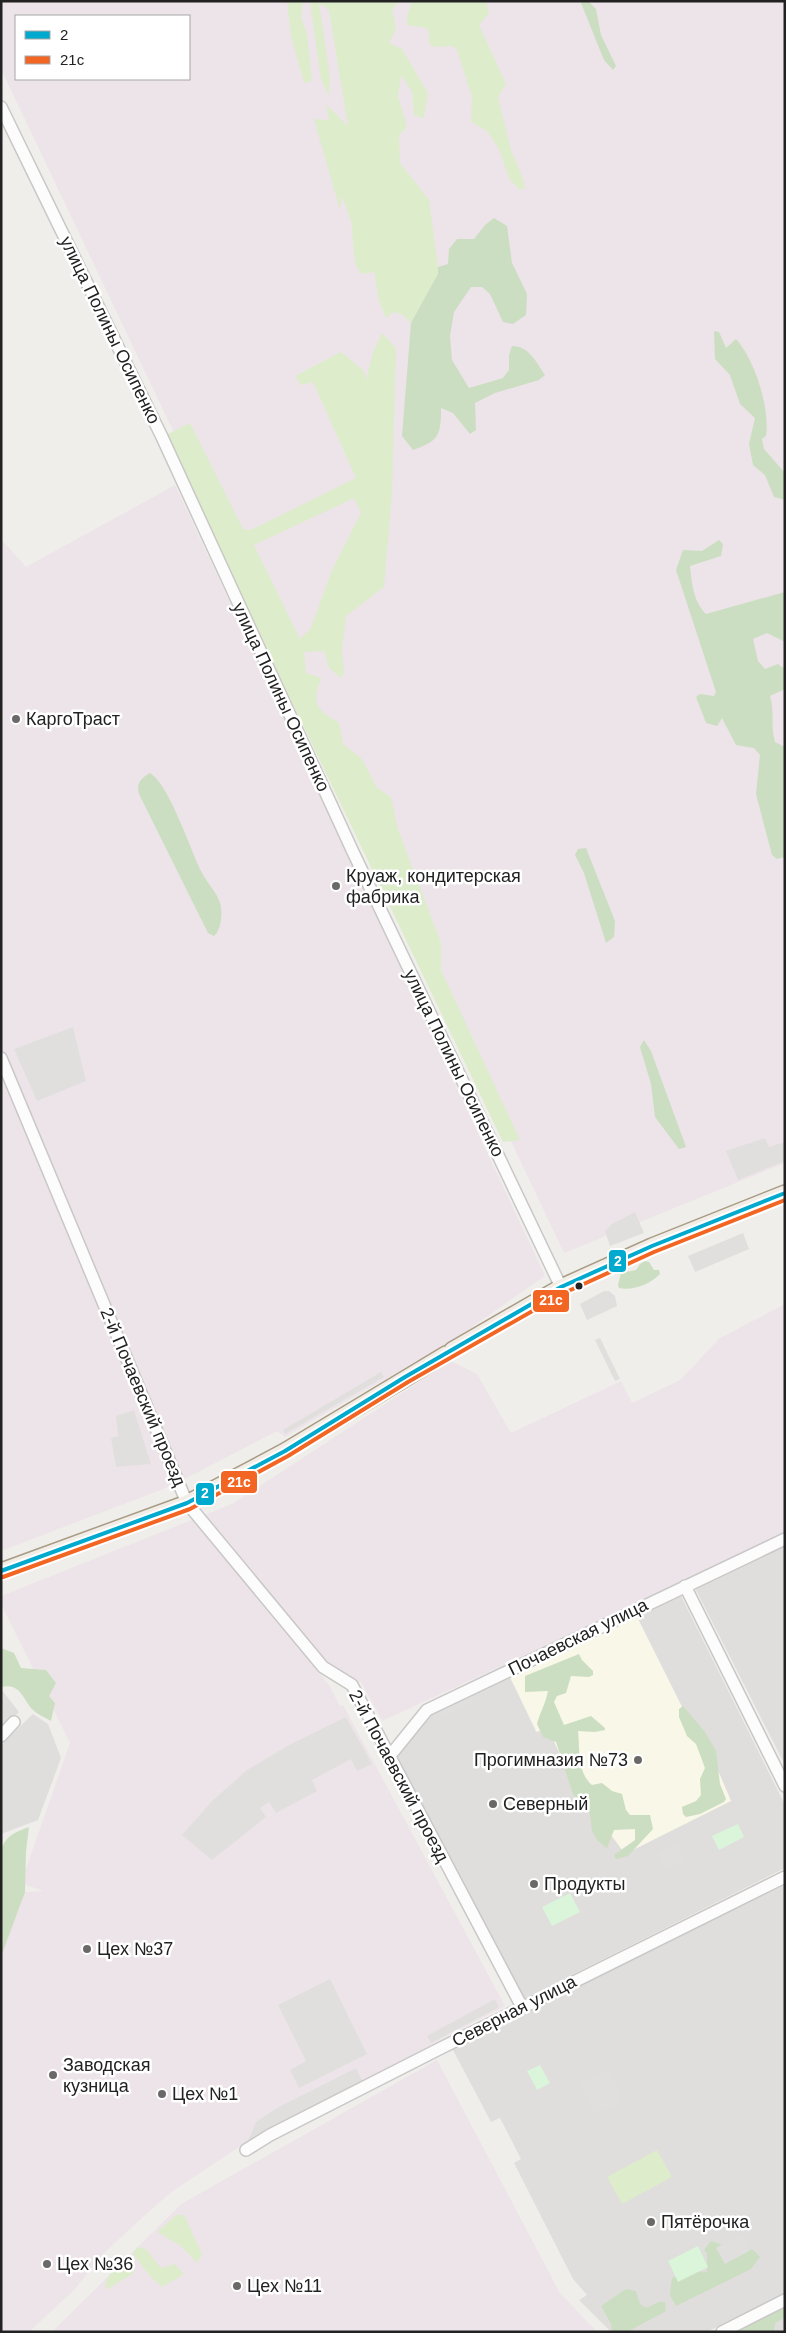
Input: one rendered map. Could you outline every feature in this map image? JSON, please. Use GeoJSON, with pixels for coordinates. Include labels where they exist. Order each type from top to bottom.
{"type":"FeatureCollection","features":[{"type":"Feature","properties":{"kind":"main road"},"geometry":{"type":"LineString","coordinates":[[1,1571],[187,1503],[285,1451],[449,1352],[562,1287],[652,1246],[785,1193]]}},
{"type":"Feature","properties":{"kind":"street","name":"улица Полины Осипенко"},"geometry":{"type":"LineString","coordinates":[[1,107],[162,437],[353,852],[562,1287]]}},
{"type":"Feature","properties":{"kind":"street","name":"2-й Почаевский проезд"},"geometry":{"type":"LineString","coordinates":[[1,1058],[187,1503],[323,1667],[352,1685],[522,2007]]}},
{"type":"Feature","properties":{"kind":"street","name":"Почаевская улица"},"geometry":{"type":"LineString","coordinates":[[389,1757],[427,1710],[785,1539]]}},
{"type":"Feature","properties":{"kind":"street"},"geometry":{"type":"LineString","coordinates":[[685,1586],[785,1786]]}},
{"type":"Feature","properties":{"kind":"street"},"geometry":{"type":"LineString","coordinates":[[1,1736],[14,1722]]}},
{"type":"Feature","properties":{"kind":"street","name":"Северная улица"},"geometry":{"type":"LineString","coordinates":[[246,2150],[522,2007],[785,1877]]}},
{"type":"Feature","properties":{"kind":"street"},"geometry":{"type":"LineString","coordinates":[[722,2332],[785,2300]]}},
{"type":"Feature","properties":{"kind":"shaded area"},"geometry":{"type":"Polygon","coordinates":[[[1,1],[785,1],[785,1163],[564,1253],[1,69],[1,1]]]}},
{"type":"Feature","properties":{"kind":"shaded area"},"geometry":{"type":"Polygon","coordinates":[[[175,485],[545,1276],[456,1338],[285,1437],[277,1431],[171,1486],[1,1551],[1,539],[26,567],[175,485]]]}},
{"type":"Feature","properties":{"kind":"shaded area"},"geometry":{"type":"Polygon","coordinates":[[[73,1027],[86,1081],[37,1101],[14,1049],[73,1027]]]}},
{"type":"Feature","properties":{"kind":"shaded area"},"geometry":{"type":"Polygon","coordinates":[[[765,1138],[769,1147],[785,1142],[785,1161],[738,1180],[726,1151],[765,1138]]]}},
{"type":"Feature","properties":{"kind":"shaded area"},"geometry":{"type":"Polygon","coordinates":[[[635,1212],[644,1233],[610,1246],[605,1231],[612,1224],[635,1212]]]}},
{"type":"Feature","properties":{"kind":"shaded area"},"geometry":{"type":"Polygon","coordinates":[[[743,1233],[749,1249],[695,1272],[688,1256],[743,1233]]]}},
{"type":"Feature","properties":{"kind":"shaded area"},"geometry":{"type":"Polygon","coordinates":[[[604,1291],[609,1291],[615,1296],[617,1306],[587,1320],[580,1304],[604,1291]]]}},
{"type":"Feature","properties":{"kind":"shaded area"},"geometry":{"type":"Polygon","coordinates":[[[785,1304],[785,1536],[382,1721],[361,1682],[343,1678],[316,1656],[266,1589],[257,1597],[329,1685],[340,1706],[343,1705],[505,2006],[248,2141],[170,2193],[105,2252],[74,2290],[29,2332],[1,2332],[1,1957],[25,1892],[43,1891],[21,1883],[70,1743],[1,1604],[1,1596],[232,1504],[451,1361],[477,1374],[511,1433],[621,1381],[632,1403],[680,1380],[720,1338],[785,1304]]]}},
{"type":"Feature","properties":{"kind":"shaded area"},"geometry":{"type":"Polygon","coordinates":[[[600,1338],[620,1379],[615,1381],[595,1340],[600,1338]]]}},
{"type":"Feature","properties":{"kind":"shaded area"},"geometry":{"type":"Polygon","coordinates":[[[381,1372],[384,1377],[285,1434],[283,1430],[381,1372]]]}},
{"type":"Feature","properties":{"kind":"shaded area"},"geometry":{"type":"Polygon","coordinates":[[[134,1410],[151,1464],[116,1467],[111,1438],[118,1436],[116,1416],[134,1410]]]}},
{"type":"Feature","properties":{"kind":"shaded area"},"geometry":{"type":"Polygon","coordinates":[[[785,1542],[785,1765],[695,1588],[785,1542]]]}},
{"type":"Feature","properties":{"kind":"shaded area"},"geometry":{"type":"Polygon","coordinates":[[[680,1594],[785,1805],[785,1868],[522,2000],[397,1756],[432,1715],[510,1677],[536,1732],[547,1727],[576,1787],[731,1801],[702,1734],[690,1723],[636,1615],[680,1594]]]}},
{"type":"Feature","properties":{"kind":"shaded area","name":"Прогимназия №73"},"geometry":{"type":"Polygon","coordinates":[[[636,1615],[690,1723],[702,1733],[731,1801],[625,1854],[576,1787],[547,1727],[537,1732],[510,1677],[636,1615]]]}},
{"type":"Feature","properties":{"kind":"shaded area"},"geometry":{"type":"Polygon","coordinates":[[[1,1689],[19,1712],[1,1729],[1,1689]]]}},
{"type":"Feature","properties":{"kind":"shaded area"},"geometry":{"type":"Polygon","coordinates":[[[478,1692],[481,1699],[435,1722],[432,1715],[478,1692]]]}},
{"type":"Feature","properties":{"kind":"shaded area"},"geometry":{"type":"Polygon","coordinates":[[[33,1714],[48,1724],[61,1758],[38,1820],[1,1834],[1,1745],[33,1714]]]}},
{"type":"Feature","properties":{"kind":"shaded area"},"geometry":{"type":"Polygon","coordinates":[[[346,1717],[372,1764],[357,1771],[351,1759],[312,1780],[317,1791],[276,1813],[269,1802],[260,1808],[266,1817],[212,1860],[182,1835],[212,1801],[247,1770],[291,1744],[346,1717]]]}},
{"type":"Feature","properties":{"kind":"shaded area"},"geometry":{"type":"Polygon","coordinates":[[[677,1844],[685,1861],[665,1871],[657,1854],[677,1844]]]}},
{"type":"Feature","properties":{"kind":"shaded area"},"geometry":{"type":"Polygon","coordinates":[[[785,1885],[785,2293],[707,2332],[611,2332],[579,2300],[587,2295],[573,2279],[514,2163],[521,2159],[500,2118],[491,2122],[452,2048],[785,1885]]]}},
{"type":"Feature","properties":{"kind":"shaded area"},"geometry":{"type":"Polygon","coordinates":[[[330,1979],[367,2054],[299,2088],[290,2070],[306,2061],[278,2005],[330,1979]]]}},
{"type":"Feature","properties":{"kind":"shaded area"},"geometry":{"type":"Polygon","coordinates":[[[495,1999],[499,2007],[431,2043],[427,2036],[495,1999]]]}},
{"type":"Feature","properties":{"kind":"shaded area"},"geometry":{"type":"Polygon","coordinates":[[[437,2060],[560,2293],[597,2332],[52,2332],[181,2204],[437,2060]]]}},
{"type":"Feature","properties":{"kind":"shaded area"},"geometry":{"type":"Polygon","coordinates":[[[356,2068],[363,2082],[248,2141],[256,2122],[277,2108],[356,2068]]]}},
{"type":"Feature","properties":{"kind":"shaded area"},"geometry":{"type":"Polygon","coordinates":[[[609,2070],[624,2100],[596,2114],[581,2084],[609,2070]]]}},
{"type":"Feature","properties":{"kind":"shaded area"},"geometry":{"type":"Polygon","coordinates":[[[742,2234],[751,2250],[725,2264],[716,2248],[742,2234]]]}},
{"type":"Feature","properties":{"kind":"shaded area"},"geometry":{"type":"Polygon","coordinates":[[[785,2308],[785,2332],[736,2332],[785,2308]]]}},
{"type":"Feature","properties":{"kind":"green space"},"geometry":{"type":"Polygon","coordinates":[[[287,1],[303,1],[301,17],[307,34],[312,81],[304,83],[291,36],[287,1]]]}},
{"type":"Feature","properties":{"kind":"green space"},"geometry":{"type":"Polygon","coordinates":[[[310,1],[399,1],[392,10],[396,29],[389,43],[402,49],[428,93],[424,118],[414,115],[412,92],[401,75],[398,96],[407,127],[399,135],[400,163],[429,200],[438,267],[438,274],[411,323],[403,315],[394,312],[386,318],[379,301],[374,272],[361,274],[355,263],[351,221],[342,196],[340,210],[314,119],[329,120],[326,104],[348,126],[329,10],[319,3],[330,78],[329,96],[321,79],[310,1]]]}},
{"type":"Feature","properties":{"kind":"green space"},"geometry":{"type":"Polygon","coordinates":[[[412,1],[486,1],[489,13],[479,25],[506,84],[498,97],[511,150],[525,188],[520,190],[509,179],[499,149],[487,131],[471,122],[472,97],[457,50],[453,46],[435,47],[429,44],[429,32],[426,28],[407,25],[407,17],[412,1]]]}},
{"type":"Feature","properties":{"kind":"green space"},"geometry":{"type":"Polygon","coordinates":[[[588,1],[596,9],[601,35],[616,66],[613,70],[604,60],[581,3],[588,1]]]}},
{"type":"Feature","properties":{"kind":"green space"},"geometry":{"type":"Polygon","coordinates":[[[494,218],[507,226],[512,263],[527,294],[526,315],[513,324],[503,322],[490,294],[482,287],[471,287],[454,312],[450,336],[452,360],[469,388],[503,378],[509,370],[509,355],[512,346],[528,352],[545,375],[539,380],[495,393],[475,403],[476,430],[470,434],[453,413],[441,408],[437,436],[422,447],[413,450],[402,436],[411,323],[438,274],[438,267],[448,264],[449,249],[457,239],[474,239],[485,225],[494,218]]]}},
{"type":"Feature","properties":{"kind":"green space"},"geometry":{"type":"Polygon","coordinates":[[[714,331],[719,332],[726,348],[736,339],[743,348],[755,372],[766,412],[766,436],[762,439],[764,449],[785,473],[785,500],[774,497],[765,475],[753,465],[749,444],[755,418],[740,404],[730,375],[715,359],[714,331]]]}},
{"type":"Feature","properties":{"kind":"green space"},"geometry":{"type":"Polygon","coordinates":[[[382,333],[396,348],[392,494],[384,587],[346,616],[342,650],[344,671],[341,678],[329,668],[324,651],[304,652],[306,673],[321,678],[316,700],[320,709],[339,723],[343,744],[362,759],[377,788],[391,797],[398,829],[441,943],[441,970],[520,1140],[503,1142],[164,436],[190,423],[243,529],[251,530],[356,478],[313,382],[301,385],[295,376],[341,352],[364,371],[366,380],[373,352],[382,333]],[[354,498],[254,545],[300,639],[311,628],[332,570],[361,513],[354,498]]]}},
{"type":"Feature","properties":{"kind":"green space"},"geometry":{"type":"Polygon","coordinates":[[[719,540],[723,544],[721,556],[690,566],[698,604],[706,614],[785,592],[785,642],[767,633],[753,639],[758,661],[765,669],[778,664],[783,668],[785,662],[785,689],[770,696],[775,742],[785,747],[785,857],[777,859],[772,855],[756,794],[760,755],[754,748],[736,745],[722,718],[717,726],[706,723],[696,697],[700,694],[714,696],[716,692],[676,570],[683,550],[702,551],[719,540]]]}},
{"type":"Feature","properties":{"kind":"green space"},"geometry":{"type":"Polygon","coordinates":[[[150,773],[157,779],[172,803],[201,871],[219,899],[221,921],[214,936],[208,933],[139,794],[138,787],[140,781],[150,773]]]}},
{"type":"Feature","properties":{"kind":"green space"},"geometry":{"type":"Polygon","coordinates":[[[586,848],[615,921],[614,937],[606,943],[584,873],[575,855],[578,849],[586,848]]]}},
{"type":"Feature","properties":{"kind":"green space"},"geometry":{"type":"Polygon","coordinates":[[[644,1040],[651,1051],[686,1147],[679,1149],[655,1117],[651,1084],[640,1047],[644,1040]]]}},
{"type":"Feature","properties":{"kind":"green space"},"geometry":{"type":"Polygon","coordinates":[[[645,1261],[649,1262],[654,1270],[659,1270],[660,1274],[652,1281],[641,1286],[619,1288],[621,1273],[636,1270],[645,1261]]]}},
{"type":"Feature","properties":{"kind":"green space"},"geometry":{"type":"Polygon","coordinates":[[[1,1648],[14,1653],[21,1668],[46,1670],[56,1683],[49,1696],[55,1703],[51,1721],[33,1710],[16,1689],[7,1686],[1,1687],[1,1648]]]}},
{"type":"Feature","properties":{"kind":"green space"},"geometry":{"type":"Polygon","coordinates":[[[579,1654],[593,1671],[593,1675],[589,1677],[571,1676],[566,1693],[557,1696],[554,1702],[564,1725],[591,1716],[605,1728],[605,1730],[595,1732],[578,1731],[580,1760],[584,1774],[592,1785],[602,1783],[612,1791],[622,1794],[626,1810],[630,1815],[650,1815],[653,1829],[628,1856],[616,1859],[614,1855],[635,1840],[635,1829],[614,1830],[607,1848],[598,1841],[592,1831],[590,1814],[573,1794],[556,1742],[543,1737],[537,1724],[548,1691],[525,1692],[525,1676],[579,1654]]]}},
{"type":"Feature","properties":{"kind":"green space"},"geometry":{"type":"Polygon","coordinates":[[[683,1706],[705,1732],[716,1751],[720,1784],[726,1799],[724,1802],[700,1814],[686,1817],[683,1814],[682,1807],[696,1801],[701,1795],[700,1779],[705,1768],[696,1744],[687,1736],[679,1717],[679,1709],[683,1706]]]}},
{"type":"Feature","properties":{"kind":"green space"},"geometry":{"type":"Polygon","coordinates":[[[738,1824],[744,1837],[719,1850],[712,1836],[738,1824]]]}},
{"type":"Feature","properties":{"kind":"green space"},"geometry":{"type":"Polygon","coordinates":[[[29,1827],[26,1851],[25,1892],[1,1957],[1,1850],[9,1837],[29,1827]]]}},
{"type":"Feature","properties":{"kind":"green space"},"geometry":{"type":"Polygon","coordinates":[[[570,1893],[580,1912],[552,1926],[542,1907],[570,1893]]]}},
{"type":"Feature","properties":{"kind":"green space"},"geometry":{"type":"Polygon","coordinates":[[[540,2065],[550,2083],[537,2090],[527,2071],[540,2065]]]}},
{"type":"Feature","properties":{"kind":"green space"},"geometry":{"type":"Polygon","coordinates":[[[657,2150],[672,2177],[622,2204],[607,2177],[657,2150]]]}},
{"type":"Feature","properties":{"kind":"green space"},"geometry":{"type":"Polygon","coordinates":[[[176,2215],[184,2215],[202,2254],[197,2263],[181,2246],[157,2232],[176,2215]]]}},
{"type":"Feature","properties":{"kind":"green space"},"geometry":{"type":"Polygon","coordinates":[[[711,2241],[725,2246],[748,2248],[760,2257],[751,2269],[676,2306],[670,2295],[672,2278],[687,2271],[707,2272],[707,2253],[704,2250],[711,2241]]]}},
{"type":"Feature","properties":{"kind":"green space"},"geometry":{"type":"Polygon","coordinates":[[[698,2246],[708,2267],[678,2282],[668,2261],[698,2246]]]}},
{"type":"Feature","properties":{"kind":"green space"},"geometry":{"type":"Polygon","coordinates":[[[137,2247],[146,2249],[161,2268],[175,2264],[184,2274],[162,2287],[150,2276],[133,2254],[137,2247]]]}},
{"type":"Feature","properties":{"kind":"green space"},"geometry":{"type":"Polygon","coordinates":[[[126,2258],[135,2269],[132,2274],[106,2290],[109,2276],[126,2258]]]}},
{"type":"Feature","properties":{"kind":"green space"},"geometry":{"type":"Polygon","coordinates":[[[626,2289],[636,2291],[640,2304],[646,2308],[659,2302],[665,2302],[666,2311],[627,2332],[612,2332],[611,2324],[601,2306],[626,2289]]]}},
{"type":"Feature","properties":{"kind":"green space"},"geometry":{"type":"Polygon","coordinates":[[[785,2306],[785,2318],[775,2323],[774,2332],[734,2332],[785,2306]]]}},
{"type":"Feature","properties":{"kind":"transit line","name":"2"},"geometry":{"type":"LineString","coordinates":[[1,1571],[187,1503],[285,1451],[405,1377],[561,1287],[652,1246],[785,1193]]}},
{"type":"Feature","properties":{"kind":"transit line","name":"21с"},"geometry":{"type":"LineString","coordinates":[[3,1577],[190,1509],[288,1456],[408,1382],[564,1293],[654,1252],[785,1200]]}},
{"type":"Feature","properties":{"kind":"place","name":"КаргоТраст"},"geometry":{"type":"Point","coordinates":[16,719]}},
{"type":"Feature","properties":{"kind":"place","name":"Круаж, кондитерская фабрика"},"geometry":{"type":"Point","coordinates":[336,886]}},
{"type":"Feature","properties":{"kind":"place","name":"Прогимназия №73"},"geometry":{"type":"Point","coordinates":[638,1760]}},
{"type":"Feature","properties":{"kind":"place","name":"Северный"},"geometry":{"type":"Point","coordinates":[493,1804]}},
{"type":"Feature","properties":{"kind":"place","name":"Продукты"},"geometry":{"type":"Point","coordinates":[534,1884]}},
{"type":"Feature","properties":{"kind":"place","name":"Цех №37"},"geometry":{"type":"Point","coordinates":[87,1949]}},
{"type":"Feature","properties":{"kind":"place","name":"Заводская кузница"},"geometry":{"type":"Point","coordinates":[53,2075]}},
{"type":"Feature","properties":{"kind":"place","name":"Цех №1"},"geometry":{"type":"Point","coordinates":[162,2094]}},
{"type":"Feature","properties":{"kind":"place","name":"Пятёрочка"},"geometry":{"type":"Point","coordinates":[651,2222]}},
{"type":"Feature","properties":{"kind":"place","name":"Цех №36"},"geometry":{"type":"Point","coordinates":[47,2264]}},
{"type":"Feature","properties":{"kind":"place","name":"Цех №11"},"geometry":{"type":"Point","coordinates":[237,2286]}}]}
